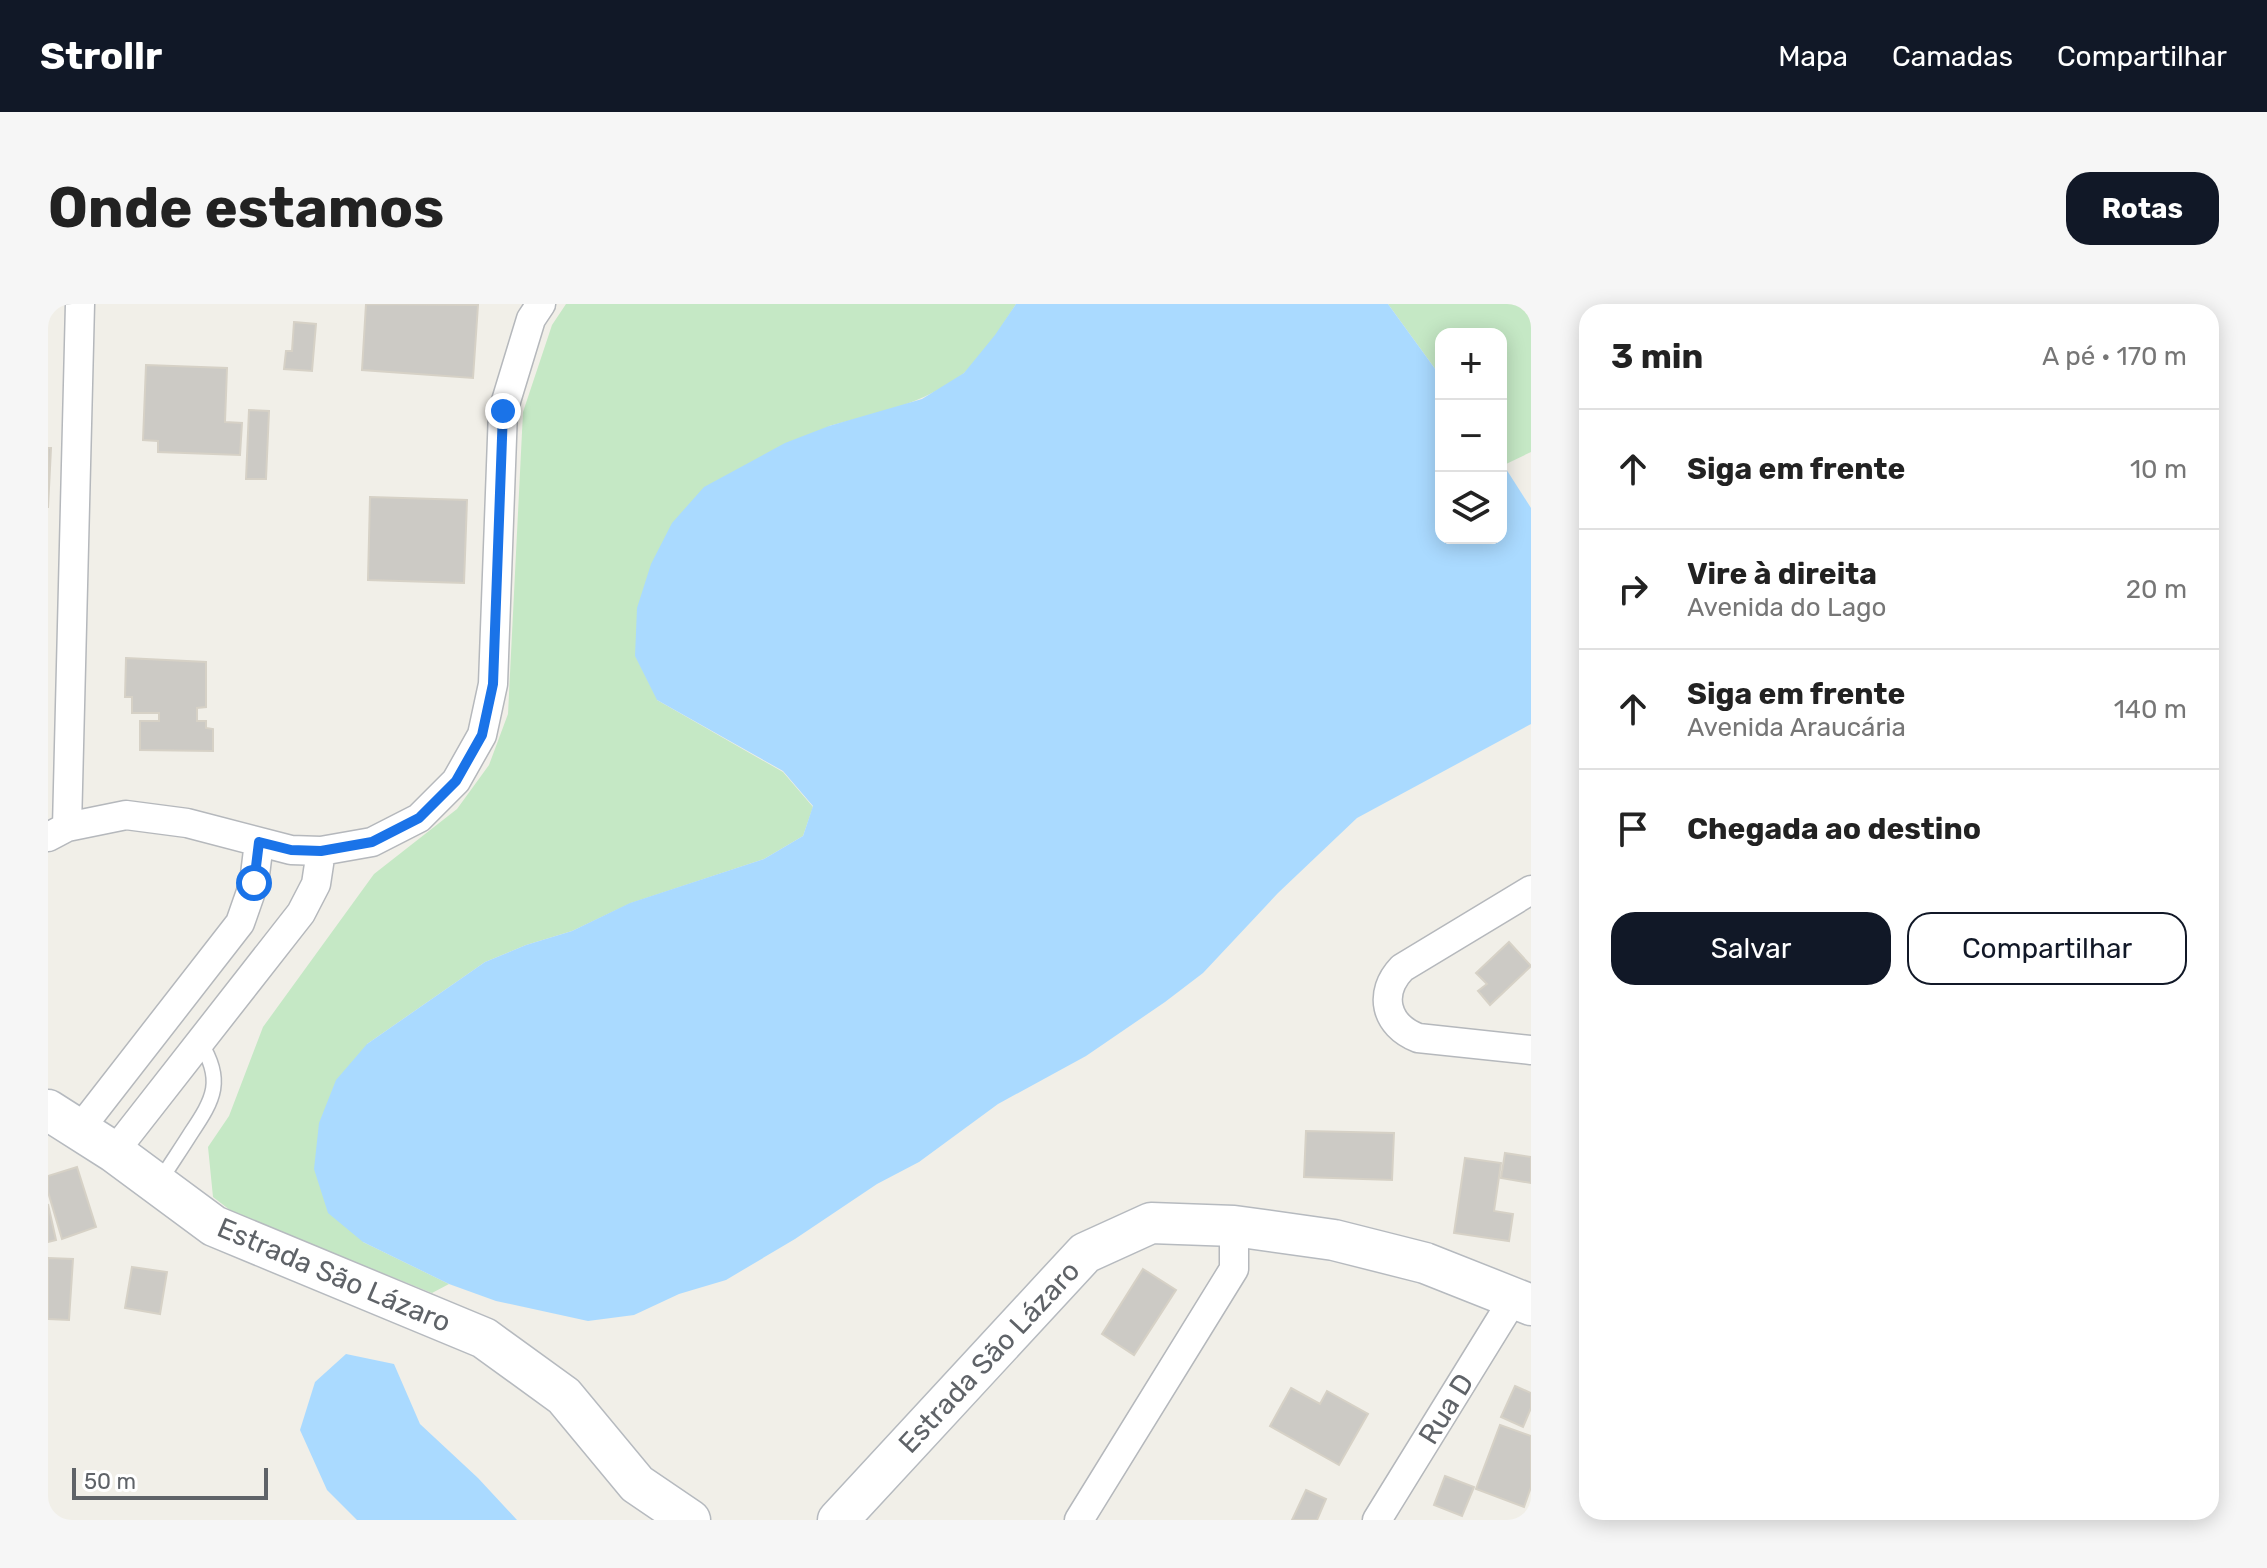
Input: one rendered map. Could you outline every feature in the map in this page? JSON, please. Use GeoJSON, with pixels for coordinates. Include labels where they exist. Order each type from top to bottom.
{"type":"FeatureCollection","features":[{"type":"Feature","properties":{"kind":"street"},"geometry":{"type":"LineString","coordinates":[[80,304],[57,832],[126,815],[187,823],[291,850],[321,851],[372,842],[419,818],[456,781],[482,735],[493,684],[503,411],[531,319],[541,304]]}},
{"type":"Feature","properties":{"kind":"street"},"geometry":{"type":"LineString","coordinates":[[64,1120],[168,1016],[240,923],[254,883],[259,842]]}},
{"type":"Feature","properties":{"kind":"street"},"geometry":{"type":"LineString","coordinates":[[114,1152],[301,913],[316,884],[321,851]]}},
{"type":"Feature","properties":{"kind":"street"},"geometry":{"type":"LineString","coordinates":[[1531,890],[1402,968],[1393,977],[1386,1001],[1396,1025],[1418,1038],[1531,1050]]}},
{"type":"Feature","properties":{"kind":"street"},"geometry":{"type":"LineString","coordinates":[[168,1016],[200,1042]]}},
{"type":"Feature","properties":{"kind":"street","name":"Estrada São Lázaro"},"geometry":{"type":"LineString","coordinates":[[64,1120],[114,1152],[214,1226],[484,1338],[564,1396],[637,1484],[690,1520]]}},
{"type":"Feature","properties":{"kind":"street","name":"Estrada São Lázaro"},"geometry":{"type":"LineString","coordinates":[[838,1520],[1085,1253],[1151,1223],[1234,1226],[1334,1240],[1425,1263],[1522,1301]]}},
{"type":"Feature","properties":{"kind":"street"},"geometry":{"type":"LineString","coordinates":[[1079,1520],[1234,1269],[1234,1226]]}},
{"type":"Feature","properties":{"kind":"street","name":"Rua D"},"geometry":{"type":"LineString","coordinates":[[1377,1520],[1522,1301]]}},
{"type":"Feature","properties":{"kind":"lane"},"geometry":{"type":"LineString","coordinates":[[158,1185],[211,1103],[214,1071],[209,1055],[200,1042]]}},
{"type":"Feature","properties":{"kind":"green space"},"geometry":{"type":"Polygon","coordinates":[[[566,304],[1016,304],[978,359],[948,384],[899,407],[829,426],[657,700],[783,772],[813,807],[803,836],[764,859],[631,903],[572,931],[485,962],[367,1044],[363,1242],[449,1284],[432,1293],[235,1214],[213,1197],[208,1147],[229,1116],[263,1027],[374,874],[457,809],[489,765],[508,714],[523,412],[552,325],[566,304]]]}},
{"type":"Feature","properties":{"kind":"green space"},"geometry":{"type":"Polygon","coordinates":[[[1388,304],[1531,304],[1531,452],[1507,464],[1507,328],[1435,328],[1435,369],[1388,304]]]}},
{"type":"Feature","properties":{"kind":"water"},"geometry":{"type":"Polygon","coordinates":[[[1016,304],[1388,304],[1435,369],[1435,544],[1507,544],[1507,470],[1531,508],[1531,724],[1357,818],[1278,893],[1203,973],[1165,1002],[1086,1056],[998,1104],[919,1162],[877,1184],[795,1239],[726,1280],[679,1294],[634,1315],[588,1321],[496,1301],[449,1284],[363,1242],[328,1213],[314,1169],[319,1123],[336,1080],[367,1044],[485,962],[572,931],[630,903],[764,859],[803,836],[813,806],[783,771],[657,700],[635,656],[637,608],[651,564],[672,523],[704,487],[785,443],[829,426],[922,399],[964,373],[1016,304]]]}},
{"type":"Feature","properties":{"kind":"water"},"geometry":{"type":"Polygon","coordinates":[[[346,1354],[394,1364],[420,1424],[478,1478],[517,1520],[357,1520],[327,1490],[300,1430],[315,1382],[346,1354]]]}},
{"type":"Feature","properties":{"kind":"building"},"geometry":{"type":"Polygon","coordinates":[[[366,304],[478,305],[473,378],[362,370],[366,304]]]}},
{"type":"Feature","properties":{"kind":"building"},"geometry":{"type":"Polygon","coordinates":[[[294,322],[316,324],[312,371],[284,369],[286,351],[292,351],[294,322]]]}},
{"type":"Feature","properties":{"kind":"building"},"geometry":{"type":"Polygon","coordinates":[[[146,365],[227,368],[225,422],[242,423],[240,455],[158,452],[158,441],[143,440],[146,365]]]}},
{"type":"Feature","properties":{"kind":"building"},"geometry":{"type":"Polygon","coordinates":[[[249,410],[269,411],[266,479],[246,479],[249,410]]]}},
{"type":"Feature","properties":{"kind":"building"},"geometry":{"type":"Polygon","coordinates":[[[48,448],[51,448],[48,508],[48,448]]]}},
{"type":"Feature","properties":{"kind":"building"},"geometry":{"type":"Polygon","coordinates":[[[370,497],[467,500],[464,583],[368,580],[370,497]]]}},
{"type":"Feature","properties":{"kind":"building"},"geometry":{"type":"Polygon","coordinates":[[[126,658],[206,662],[206,707],[197,708],[197,721],[206,721],[206,728],[213,729],[213,751],[140,750],[140,721],[159,721],[159,713],[132,713],[132,697],[125,697],[126,658]]]}},
{"type":"Feature","properties":{"kind":"building"},"geometry":{"type":"Polygon","coordinates":[[[1509,942],[1531,966],[1490,1005],[1478,991],[1487,984],[1476,973],[1509,942]]]}},
{"type":"Feature","properties":{"kind":"building"},"geometry":{"type":"Polygon","coordinates":[[[1306,1131],[1394,1133],[1392,1180],[1304,1177],[1306,1131]]]}},
{"type":"Feature","properties":{"kind":"building"},"geometry":{"type":"Polygon","coordinates":[[[1505,1153],[1531,1157],[1531,1183],[1501,1178],[1505,1153]]]}},
{"type":"Feature","properties":{"kind":"building"},"geometry":{"type":"Polygon","coordinates":[[[1465,1158],[1501,1163],[1494,1211],[1513,1214],[1509,1241],[1454,1233],[1465,1158]]]}},
{"type":"Feature","properties":{"kind":"building"},"geometry":{"type":"Polygon","coordinates":[[[77,1167],[96,1227],[62,1239],[48,1192],[48,1176],[77,1167]]]}},
{"type":"Feature","properties":{"kind":"building"},"geometry":{"type":"Polygon","coordinates":[[[48,1204],[56,1240],[48,1242],[48,1204]]]}},
{"type":"Feature","properties":{"kind":"building"},"geometry":{"type":"Polygon","coordinates":[[[48,1258],[73,1259],[69,1320],[48,1319],[48,1258]]]}},
{"type":"Feature","properties":{"kind":"building"},"geometry":{"type":"Polygon","coordinates":[[[132,1267],[167,1272],[160,1314],[125,1308],[132,1267]]]}},
{"type":"Feature","properties":{"kind":"building"},"geometry":{"type":"Polygon","coordinates":[[[1143,1269],[1176,1290],[1134,1355],[1102,1334],[1143,1269]]]}},
{"type":"Feature","properties":{"kind":"building"},"geometry":{"type":"Polygon","coordinates":[[[1515,1386],[1531,1393],[1531,1408],[1523,1427],[1501,1417],[1515,1386]]]}},
{"type":"Feature","properties":{"kind":"building"},"geometry":{"type":"Polygon","coordinates":[[[1291,1388],[1320,1404],[1327,1391],[1368,1414],[1339,1465],[1270,1426],[1291,1388]]]}},
{"type":"Feature","properties":{"kind":"building"},"geometry":{"type":"Polygon","coordinates":[[[1500,1425],[1531,1436],[1531,1487],[1524,1507],[1476,1489],[1500,1425]]]}},
{"type":"Feature","properties":{"kind":"building"},"geometry":{"type":"Polygon","coordinates":[[[1445,1476],[1474,1487],[1462,1516],[1434,1505],[1445,1476]]]}},
{"type":"Feature","properties":{"kind":"building"},"geometry":{"type":"Polygon","coordinates":[[[1306,1490],[1326,1499],[1317,1520],[1292,1520],[1306,1490]]]}},
{"type":"Feature","properties":{"kind":"route"},"geometry":{"type":"LineString","coordinates":[[254,883],[259,842],[291,850],[321,851],[372,842],[419,818],[456,781],[482,735],[493,684],[503,411]]}}]}
